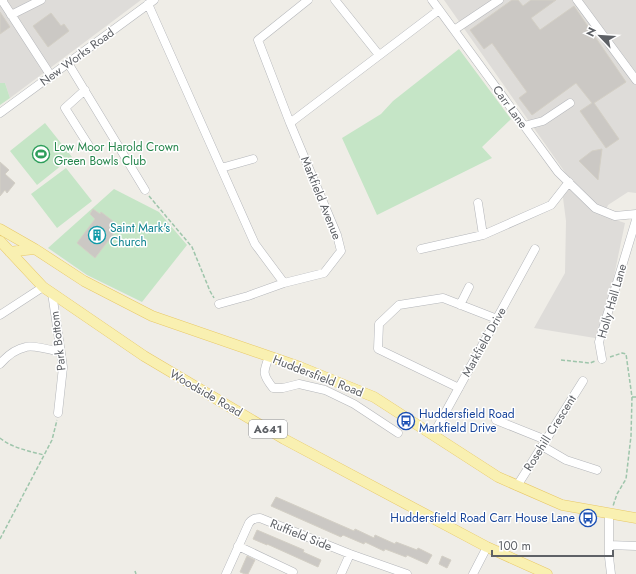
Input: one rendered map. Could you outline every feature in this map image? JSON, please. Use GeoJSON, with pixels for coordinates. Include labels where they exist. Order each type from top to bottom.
{"type":"FeatureCollection","features":[{"type":"Feature","properties":{"kind":"main road","name":"Huddersfield Road"},"geometry":{"type":"LineString","coordinates":[[0,229],[84,281],[152,316],[300,367],[374,398],[498,477],[517,486],[562,504],[636,518]]}},
{"type":"Feature","properties":{"kind":"main road","name":"A641"},"geometry":{"type":"LineString","coordinates":[[0,241],[10,252]]}},
{"type":"Feature","properties":{"kind":"main road"},"geometry":{"type":"LineString","coordinates":[[10,252],[35,250]]}},
{"type":"Feature","properties":{"kind":"main road","name":"Woodside Road"},"geometry":{"type":"LineString","coordinates":[[10,252],[42,287],[144,356],[284,439],[487,547],[547,574]]}},
{"type":"Feature","properties":{"kind":"street"},"geometry":{"type":"LineString","coordinates":[[3,0],[11,15],[51,76]]}},
{"type":"Feature","properties":{"kind":"street"},"geometry":{"type":"LineString","coordinates":[[11,15],[41,0]]}},
{"type":"Feature","properties":{"kind":"street"},"geometry":{"type":"LineString","coordinates":[[308,0],[258,40],[290,123],[439,10]]}},
{"type":"Feature","properties":{"kind":"street"},"geometry":{"type":"LineString","coordinates":[[335,0],[379,55]]}},
{"type":"Feature","properties":{"kind":"street","name":"Carr Lane"},"geometry":{"type":"LineString","coordinates":[[432,0],[558,172],[595,208],[615,216],[636,214]]}},
{"type":"Feature","properties":{"kind":"street"},"geometry":{"type":"LineString","coordinates":[[454,30],[499,0]]}},
{"type":"Feature","properties":{"kind":"street"},"geometry":{"type":"LineString","coordinates":[[577,0],[636,80]]}},
{"type":"Feature","properties":{"kind":"street"},"geometry":{"type":"LineString","coordinates":[[152,2],[221,168],[255,244],[284,283],[248,296],[219,304]]}},
{"type":"Feature","properties":{"kind":"street","name":"New Works Road"},"geometry":{"type":"LineString","coordinates":[[0,113],[152,2]]}},
{"type":"Feature","properties":{"kind":"street"},"geometry":{"type":"LineString","coordinates":[[68,63],[145,190]]}},
{"type":"Feature","properties":{"kind":"street"},"geometry":{"type":"LineString","coordinates":[[85,90],[65,108],[89,146]]}},
{"type":"Feature","properties":{"kind":"street"},"geometry":{"type":"LineString","coordinates":[[524,126],[543,121],[570,103]]}},
{"type":"Feature","properties":{"kind":"street","name":"Markfield Avenue"},"geometry":{"type":"LineString","coordinates":[[284,283],[324,273],[341,252],[337,235],[290,123]]}},
{"type":"Feature","properties":{"kind":"street"},"geometry":{"type":"LineString","coordinates":[[221,168],[253,159]]}},
{"type":"Feature","properties":{"kind":"street"},"geometry":{"type":"LineString","coordinates":[[421,249],[483,235],[550,205],[568,182]]}},
{"type":"Feature","properties":{"kind":"street"},"geometry":{"type":"LineString","coordinates":[[478,203],[483,235]]}},
{"type":"Feature","properties":{"kind":"street","name":"Holly Hall Lane"},"geometry":{"type":"LineString","coordinates":[[602,359],[600,342],[636,220]]}},
{"type":"Feature","properties":{"kind":"street","name":"Markfield Drive"},"geometry":{"type":"LineString","coordinates":[[433,435],[535,249]]}},
{"type":"Feature","properties":{"kind":"street"},"geometry":{"type":"LineString","coordinates":[[0,315],[42,287]]}},
{"type":"Feature","properties":{"kind":"street"},"geometry":{"type":"LineString","coordinates":[[460,305],[469,287]]}},
{"type":"Feature","properties":{"kind":"street","name":"Park Bottom"},"geometry":{"type":"LineString","coordinates":[[52,293],[63,367],[58,413]]}},
{"type":"Feature","properties":{"kind":"street"},"geometry":{"type":"LineString","coordinates":[[459,388],[378,349],[379,324],[399,305],[444,298],[497,319]]}},
{"type":"Feature","properties":{"kind":"street"},"geometry":{"type":"LineString","coordinates":[[0,364],[4,359],[27,347],[60,352]]}},
{"type":"Feature","properties":{"kind":"street"},"geometry":{"type":"LineString","coordinates":[[269,357],[264,370],[265,379],[273,388],[283,388],[299,384],[325,390],[354,404],[398,433]]}},
{"type":"Feature","properties":{"kind":"street","name":"Rosehill Crescent"},"geometry":{"type":"LineString","coordinates":[[517,486],[583,381]]}},
{"type":"Feature","properties":{"kind":"street"},"geometry":{"type":"LineString","coordinates":[[496,420],[544,443],[566,460],[597,470]]}},
{"type":"Feature","properties":{"kind":"street"},"geometry":{"type":"LineString","coordinates":[[611,514],[608,557],[611,574]]}},
{"type":"Feature","properties":{"kind":"street","name":"Ruffield Side"},"geometry":{"type":"LineString","coordinates":[[226,574],[249,523],[251,520],[256,518],[260,518],[350,554],[407,574]]}},
{"type":"Feature","properties":{"kind":"street"},"geometry":{"type":"LineString","coordinates":[[609,545],[636,546]]}},
{"type":"Feature","properties":{"kind":"street"},"geometry":{"type":"LineString","coordinates":[[238,546],[293,572]]}},
{"type":"Feature","properties":{"kind":"street"},"geometry":{"type":"LineString","coordinates":[[473,574],[487,547]]}},
{"type":"Feature","properties":{"kind":"street"},"geometry":{"type":"LineString","coordinates":[[341,574],[350,554]]}},
{"type":"Feature","properties":{"kind":"path"},"geometry":{"type":"LineString","coordinates":[[145,190],[192,247],[210,291],[219,304]]}},
{"type":"Feature","properties":{"kind":"path"},"geometry":{"type":"LineString","coordinates":[[561,360],[590,363],[622,352],[626,354],[632,397],[631,436],[626,479],[617,494],[611,514]]}},
{"type":"Feature","properties":{"kind":"path"},"geometry":{"type":"LineString","coordinates":[[0,539],[52,440],[58,413]]}},
{"type":"Feature","properties":{"kind":"path"},"geometry":{"type":"LineString","coordinates":[[0,438],[7,444],[44,455]]}},
{"type":"Feature","properties":{"kind":"shaded area"},"geometry":{"type":"Polygon","coordinates":[[[0,0],[141,0],[10,98],[5,83],[0,83],[0,0]]]}},
{"type":"Feature","properties":{"kind":"shaded area"},"geometry":{"type":"Polygon","coordinates":[[[444,0],[636,0],[636,193],[628,192],[608,205],[604,216],[625,223],[601,339],[534,328],[565,273],[566,221],[562,190],[569,178],[444,0]]]}},
{"type":"Feature","properties":{"kind":"green space"},"geometry":{"type":"Polygon","coordinates":[[[459,49],[511,119],[482,147],[492,158],[377,215],[342,138],[381,114],[393,101],[459,49]]]}},
{"type":"Feature","properties":{"kind":"green space"},"geometry":{"type":"Polygon","coordinates":[[[0,83],[5,83],[10,98],[0,105],[0,83]]]}},
{"type":"Feature","properties":{"kind":"green space","name":"Low Moor Harold Crown Green Bowls Club"},"geometry":{"type":"Polygon","coordinates":[[[45,123],[72,157],[37,185],[10,151],[45,123]]]}},
{"type":"Feature","properties":{"kind":"green space","name":"Low Moor Harold Crown Green Bowls Club"},"geometry":{"type":"Polygon","coordinates":[[[66,168],[92,201],[57,228],[31,194],[66,168]]]}},
{"type":"Feature","properties":{"kind":"green space"},"geometry":{"type":"Polygon","coordinates":[[[114,189],[159,212],[187,245],[142,302],[87,275],[48,248],[114,189]]]}},
{"type":"Feature","properties":{"kind":"building"},"geometry":{"type":"Polygon","coordinates":[[[512,0],[518,0],[523,6],[531,0],[556,0],[531,18],[540,30],[574,6],[626,82],[594,103],[619,139],[606,148],[580,111],[592,103],[576,83],[532,115],[519,98],[527,92],[492,43],[484,49],[470,30],[512,0]]]}},
{"type":"Feature","properties":{"kind":"building"},"geometry":{"type":"Polygon","coordinates":[[[0,12],[10,27],[0,34],[0,12]]]}},
{"type":"Feature","properties":{"kind":"building"},"geometry":{"type":"Polygon","coordinates":[[[51,13],[61,26],[64,24],[69,31],[48,47],[33,26],[51,13]]]}},
{"type":"Feature","properties":{"kind":"building"},"geometry":{"type":"Polygon","coordinates":[[[602,149],[598,180],[579,161],[592,151],[602,149]]]}},
{"type":"Feature","properties":{"kind":"building"},"geometry":{"type":"Polygon","coordinates":[[[0,162],[9,170],[5,174],[15,183],[7,193],[5,190],[0,196],[0,162]]]}},
{"type":"Feature","properties":{"kind":"building","name":"Saint Mark's Church"},"geometry":{"type":"Polygon","coordinates":[[[93,209],[100,214],[101,212],[114,222],[113,224],[118,228],[95,258],[77,243],[95,219],[90,214],[93,209]]]}},
{"type":"Feature","properties":{"kind":"building"},"geometry":{"type":"Polygon","coordinates":[[[276,497],[354,531],[355,529],[374,538],[375,535],[395,544],[396,542],[417,550],[418,548],[432,555],[427,564],[407,555],[406,557],[385,549],[384,551],[365,542],[364,544],[343,535],[341,537],[271,506],[276,497]]]}},
{"type":"Feature","properties":{"kind":"building"},"geometry":{"type":"Polygon","coordinates":[[[257,530],[304,550],[303,552],[321,560],[318,567],[253,539],[257,530]]]}},
{"type":"Feature","properties":{"kind":"building"},"geometry":{"type":"Polygon","coordinates":[[[247,556],[255,560],[248,574],[245,574],[240,572],[247,556]]]}},
{"type":"Feature","properties":{"kind":"building"},"geometry":{"type":"Polygon","coordinates":[[[442,556],[451,560],[447,568],[439,564],[442,556]]]}},
{"type":"Feature","properties":{"kind":"place","name":"Low Moor Harold Crown Green Bowls Club"},"geometry":{"type":"Point","coordinates":[41,154]}},
{"type":"Feature","properties":{"kind":"place","name":"Saint Mark's Church"},"geometry":{"type":"Point","coordinates":[97,235]}},
{"type":"Feature","properties":{"kind":"place","name":"Huddersfield Road Markfield Drive"},"geometry":{"type":"Point","coordinates":[406,421]}},
{"type":"Feature","properties":{"kind":"place","name":"Huddersfield Road Carr House Lane"},"geometry":{"type":"Point","coordinates":[588,518]}}]}
